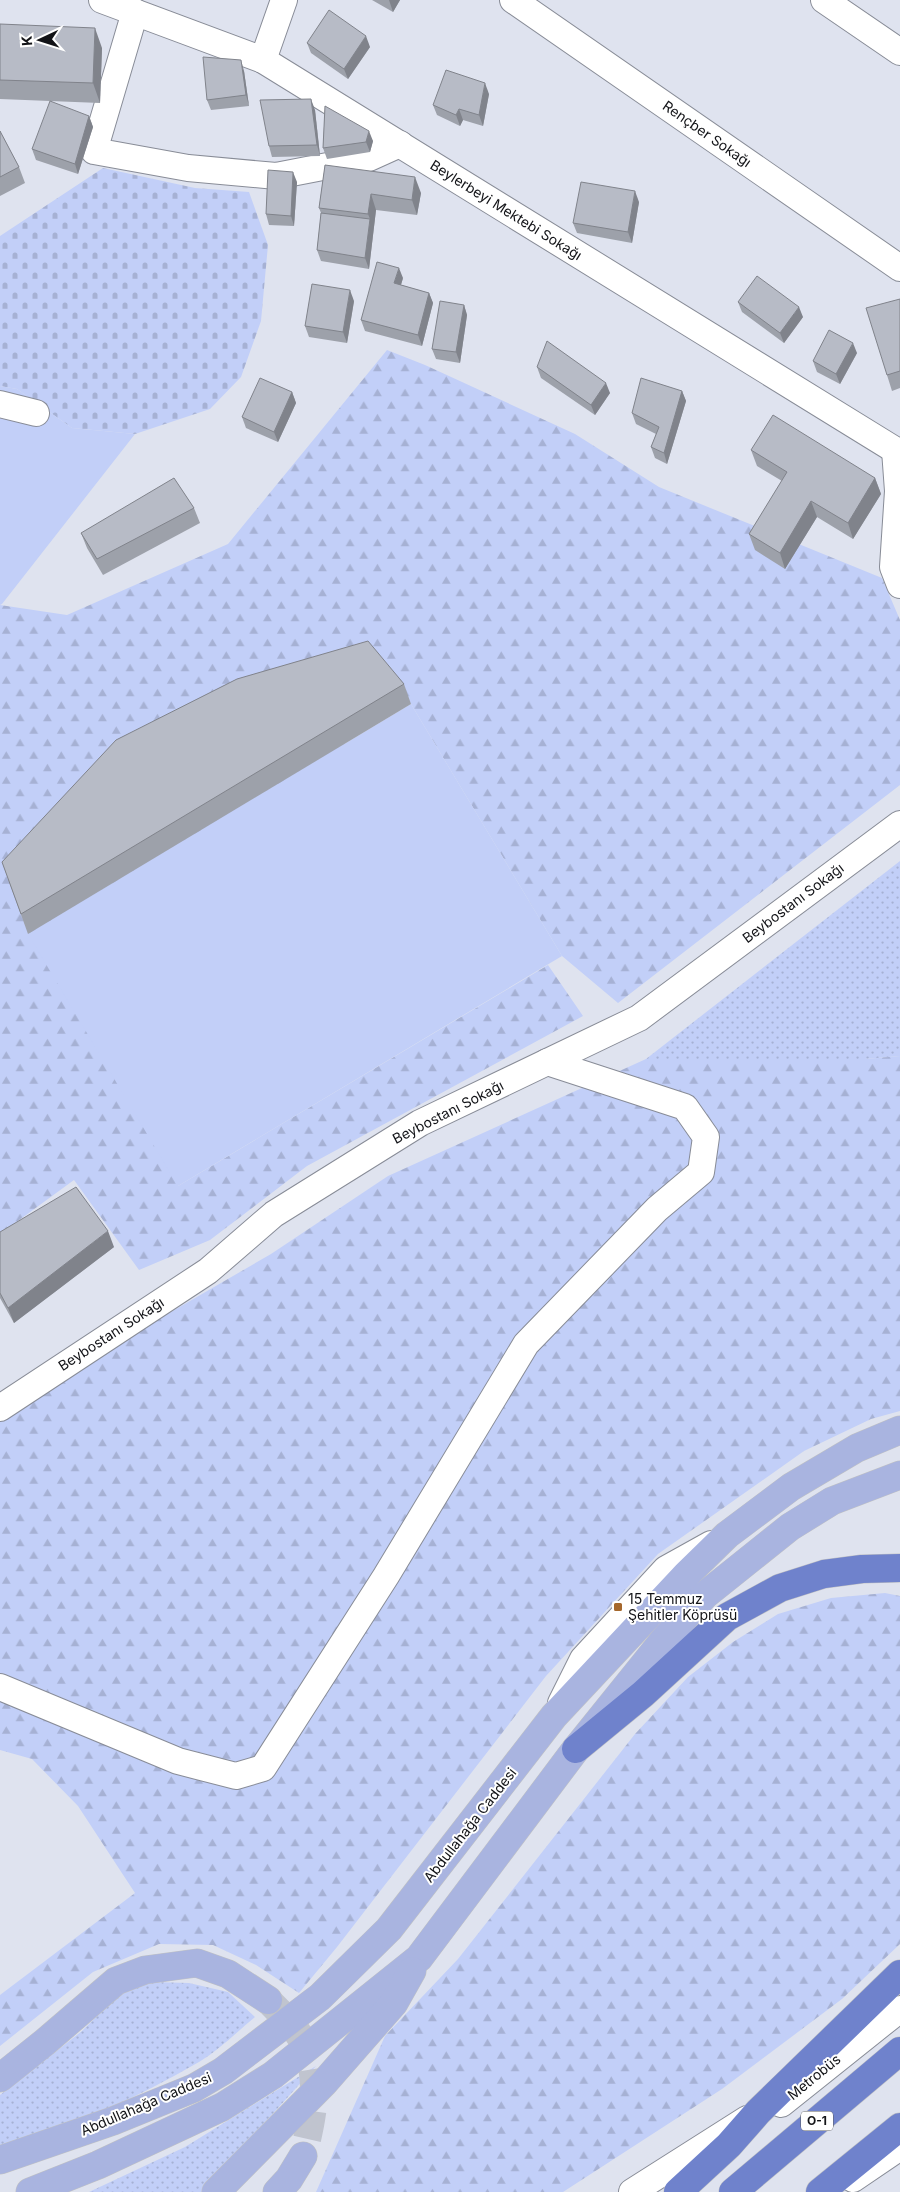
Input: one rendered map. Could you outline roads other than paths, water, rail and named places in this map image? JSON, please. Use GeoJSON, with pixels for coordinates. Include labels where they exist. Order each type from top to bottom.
{"type":"FeatureCollection","features":[{"type":"Feature","properties":{"kind":"highway"},"geometry":{"type":"LineString","coordinates":[[576,1749],[643,1694],[728,1617],[780,1588],[824,1574],[862,1569],[900,1568]]}},
{"type":"Feature","properties":{"kind":"highway"},"geometry":{"type":"LineString","coordinates":[[678,2192],[729,2146],[758,2112],[900,1974]]}},
{"type":"Feature","properties":{"kind":"highway","name":"O-1"},"geometry":{"type":"LineString","coordinates":[[733,2192],[900,2051]]}},
{"type":"Feature","properties":{"kind":"highway"},"geometry":{"type":"LineString","coordinates":[[820,2192],[900,2127]]}},
{"type":"Feature","properties":{"kind":"main road","name":"Abdullahağa Caddesi"},"geometry":{"type":"LineString","coordinates":[[0,2160],[113,2121],[194,2088],[223,2071],[320,1997],[389,1929],[554,1716],[686,1575],[727,1535],[791,1487],[857,1448],[900,1430]]}},
{"type":"Feature","properties":{"kind":"main road"},"geometry":{"type":"LineString","coordinates":[[216,2192],[324,2083],[394,2003],[419,1958],[576,1749],[663,1641],[705,1596],[790,1527],[832,1501],[900,1475]]}},
{"type":"Feature","properties":{"kind":"main road"},"geometry":{"type":"LineString","coordinates":[[30,2192],[98,2164],[222,2107],[273,2076],[419,1958]]}},
{"type":"Feature","properties":{"kind":"main road"},"geometry":{"type":"LineString","coordinates":[[0,2078],[116,1981],[145,1970],[197,1963],[228,1974],[268,2000]]}},
{"type":"Feature","properties":{"kind":"main road"},"geometry":{"type":"LineString","coordinates":[[277,2192],[289,2178],[303,2156]]}},
{"type":"Feature","properties":{"kind":"street","name":"Beylerbeyi Mektebi Sokağı"},"geometry":{"type":"LineString","coordinates":[[102,0],[263,60],[898,447]]}},
{"type":"Feature","properties":{"kind":"street"},"geometry":{"type":"LineString","coordinates":[[263,60],[284,0]]}},
{"type":"Feature","properties":{"kind":"street","name":"Rençber Sokağı"},"geometry":{"type":"LineString","coordinates":[[513,0],[900,268]]}},
{"type":"Feature","properties":{"kind":"street"},"geometry":{"type":"LineString","coordinates":[[824,0],[900,52]]}},
{"type":"Feature","properties":{"kind":"street"},"geometry":{"type":"LineString","coordinates":[[135,12],[94,151],[188,168],[276,176],[369,158],[400,144]]}},
{"type":"Feature","properties":{"kind":"street"},"geometry":{"type":"LineString","coordinates":[[0,404],[36,413]]}},
{"type":"Feature","properties":{"kind":"street"},"geometry":{"type":"LineString","coordinates":[[898,447],[898,491],[893,567],[900,584]]}},
{"type":"Feature","properties":{"kind":"street","name":"Beybostanı Sokağı"},"geometry":{"type":"LineString","coordinates":[[0,1408],[208,1271],[274,1214],[420,1123],[639,1018],[900,824]]}},
{"type":"Feature","properties":{"kind":"street"},"geometry":{"type":"LineString","coordinates":[[0,1687],[178,1760],[236,1776],[263,1768],[386,1576],[526,1344],[657,1209],[701,1172],[706,1137],[685,1107],[547,1062]]}},
{"type":"Feature","properties":{"kind":"street","name":"Metrobüs"},"geometry":{"type":"LineString","coordinates":[[729,2146],[900,2009]]}},
{"type":"Feature","properties":{"kind":"street"},"geometry":{"type":"LineString","coordinates":[[632,2192],[758,2112]]}},
{"type":"Feature","properties":{"kind":"street"},"geometry":{"type":"LineString","coordinates":[[834,2192],[900,2147]]}},
{"type":"Feature","properties":{"kind":"tunnel"},"geometry":{"type":"LineString","coordinates":[[268,2000],[297,2032],[311,2061],[314,2092],[313,2109],[303,2156]]}},
{"type":"Feature","properties":{"kind":"place","name":"15 Temmuz Şehitler Köprüsü"},"geometry":{"type":"Point","coordinates":[618,1607]}}]}
